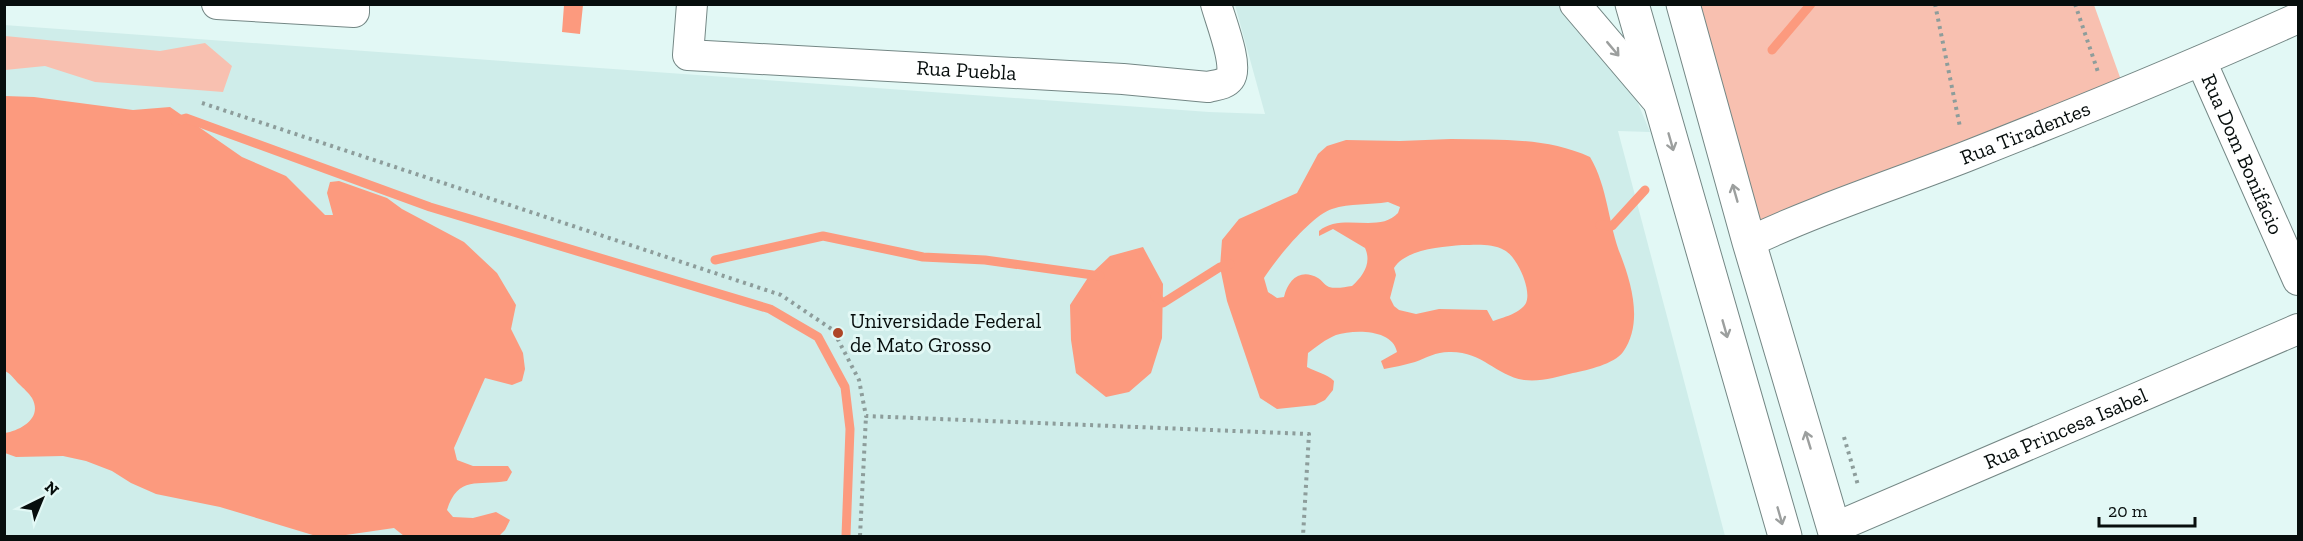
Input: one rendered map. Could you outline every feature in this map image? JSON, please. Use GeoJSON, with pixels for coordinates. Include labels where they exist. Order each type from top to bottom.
{"type":"FeatureCollection","features":[{"type":"Feature","properties":{"kind":"main road"},"geometry":{"type":"LineString","coordinates":[[1632,4],[1785,537]]}},
{"type":"Feature","properties":{"kind":"main road"},"geometry":{"type":"LineString","coordinates":[[1683,4],[1749,242],[1835,532]]}},
{"type":"Feature","properties":{"kind":"street"},"geometry":{"type":"LineString","coordinates":[[217,4],[354,8]]}},
{"type":"Feature","properties":{"kind":"street","name":"Rua Puebla"},"geometry":{"type":"LineString","coordinates":[[693,4],[688,56],[1123,79],[1208,87],[1221,84],[1230,78],[1234,68],[1216,4]]}},
{"type":"Feature","properties":{"kind":"street"},"geometry":{"type":"LineString","coordinates":[[1575,4],[1660,104]]}},
{"type":"Feature","properties":{"kind":"street","name":"Rua Tiradentes"},"geometry":{"type":"LineString","coordinates":[[1749,242],[1781,226],[2108,99],[2298,18]]}},
{"type":"Feature","properties":{"kind":"street","name":"Rua Dom Bonifácio"},"geometry":{"type":"LineString","coordinates":[[2201,61],[2298,280]]}},
{"type":"Feature","properties":{"kind":"street","name":"Rua Princesa Isabel"},"geometry":{"type":"LineString","coordinates":[[1835,532],[1867,513],[2298,329]]}},
{"type":"Feature","properties":{"kind":"path"},"geometry":{"type":"LineString","coordinates":[[1935,4],[1966,156]]}},
{"type":"Feature","properties":{"kind":"path"},"geometry":{"type":"LineString","coordinates":[[2074,4],[2108,99]]}},
{"type":"Feature","properties":{"kind":"path"},"geometry":{"type":"LineString","coordinates":[[202,103],[781,295],[832,330],[859,380],[866,416],[860,537]]}},
{"type":"Feature","properties":{"kind":"path"},"geometry":{"type":"LineString","coordinates":[[866,416],[1309,434],[1303,537]]}},
{"type":"Feature","properties":{"kind":"path"},"geometry":{"type":"LineString","coordinates":[[1843,433],[1867,513]]}},
{"type":"Feature","properties":{"kind":"shaded area"},"geometry":{"type":"Polygon","coordinates":[[[564,5],[583,5],[580,34],[562,32],[564,5]]]}},
{"type":"Feature","properties":{"kind":"shaded area","name":"Universidade Federal de Mato Grosso"},"geometry":{"type":"Polygon","coordinates":[[[1235,5],[1562,5],[1637,101],[1650,132],[1618,131],[1725,536],[5,536],[4,25],[1209,112],[1265,114],[1235,5]]]}},
{"type":"Feature","properties":{"kind":"shaded area"},"geometry":{"type":"Polygon","coordinates":[[[1701,5],[2094,5],[2121,80],[1759,223],[1701,5]]]}},
{"type":"Feature","properties":{"kind":"shaded area"},"geometry":{"type":"Polygon","coordinates":[[[5,36],[160,51],[205,43],[232,66],[223,92],[95,82],[45,66],[5,70],[5,36]]]}},
{"type":"Feature","properties":{"kind":"shaded area"},"geometry":{"type":"Polygon","coordinates":[[[5,96],[34,97],[133,110],[170,107],[242,157],[286,176],[325,215],[333,215],[327,193],[330,182],[339,181],[387,198],[402,209],[464,242],[497,273],[516,305],[511,329],[523,353],[525,369],[522,381],[512,385],[485,378],[454,448],[457,460],[473,466],[508,466],[512,472],[507,481],[470,484],[463,487],[457,491],[447,510],[453,517],[473,518],[496,512],[510,520],[505,530],[499,536],[404,536],[394,528],[339,536],[316,536],[220,507],[156,494],[131,483],[112,471],[86,461],[63,456],[16,457],[5,453],[5,433],[29,422],[33,417],[35,405],[31,396],[5,371],[5,96]]]}},
{"type":"Feature","properties":{"kind":"shaded area"},"geometry":{"type":"Polygon","coordinates":[[[1451,139],[1522,141],[1556,146],[1590,157],[1601,181],[1632,292],[1633,329],[1623,352],[1614,360],[1593,368],[1549,379],[1524,380],[1504,373],[1471,355],[1449,352],[1384,369],[1381,361],[1397,352],[1394,344],[1381,335],[1372,333],[1344,333],[1321,343],[1308,353],[1307,367],[1334,381],[1333,390],[1325,400],[1315,405],[1277,409],[1260,398],[1227,301],[1220,267],[1222,240],[1239,219],[1297,193],[1318,154],[1327,146],[1346,140],[1451,139]],[[1388,202],[1339,207],[1324,213],[1305,228],[1264,278],[1268,292],[1277,298],[1284,297],[1288,285],[1296,277],[1306,274],[1318,278],[1329,287],[1352,286],[1360,278],[1367,264],[1365,248],[1333,229],[1319,236],[1319,231],[1338,223],[1370,223],[1390,219],[1398,213],[1400,207],[1388,202]],[[1462,245],[1425,250],[1400,262],[1394,268],[1396,275],[1390,298],[1394,306],[1399,310],[1416,314],[1439,309],[1487,310],[1493,321],[1511,315],[1524,307],[1527,297],[1525,282],[1509,253],[1494,246],[1462,245]]]}},
{"type":"Feature","properties":{"kind":"shaded area"},"geometry":{"type":"Polygon","coordinates":[[[1143,247],[1163,284],[1162,338],[1151,373],[1129,392],[1106,397],[1076,373],[1071,340],[1070,305],[1089,276],[1110,256],[1143,247]]]}},
{"type":"Feature","properties":{"kind":"waterway"},"geometry":{"type":"LineString","coordinates":[[1772,50],[1811,4]]}},
{"type":"Feature","properties":{"kind":"waterway"},"geometry":{"type":"LineString","coordinates":[[175,121],[186,118],[430,207],[770,309],[818,337],[845,387],[850,429],[846,536]]}},
{"type":"Feature","properties":{"kind":"waterway"},"geometry":{"type":"LineString","coordinates":[[1600,225],[1612,226],[1645,190]]}},
{"type":"Feature","properties":{"kind":"waterway"},"geometry":{"type":"LineString","coordinates":[[715,260],[823,236],[923,257],[985,260],[1100,276]]}},
{"type":"Feature","properties":{"kind":"waterway"},"geometry":{"type":"LineString","coordinates":[[1155,296],[1163,303],[1220,267],[1230,264]]}},
{"type":"Feature","properties":{"kind":"place","name":"Universidade Federal de Mato Grosso"},"geometry":{"type":"Point","coordinates":[838,333]}}]}
